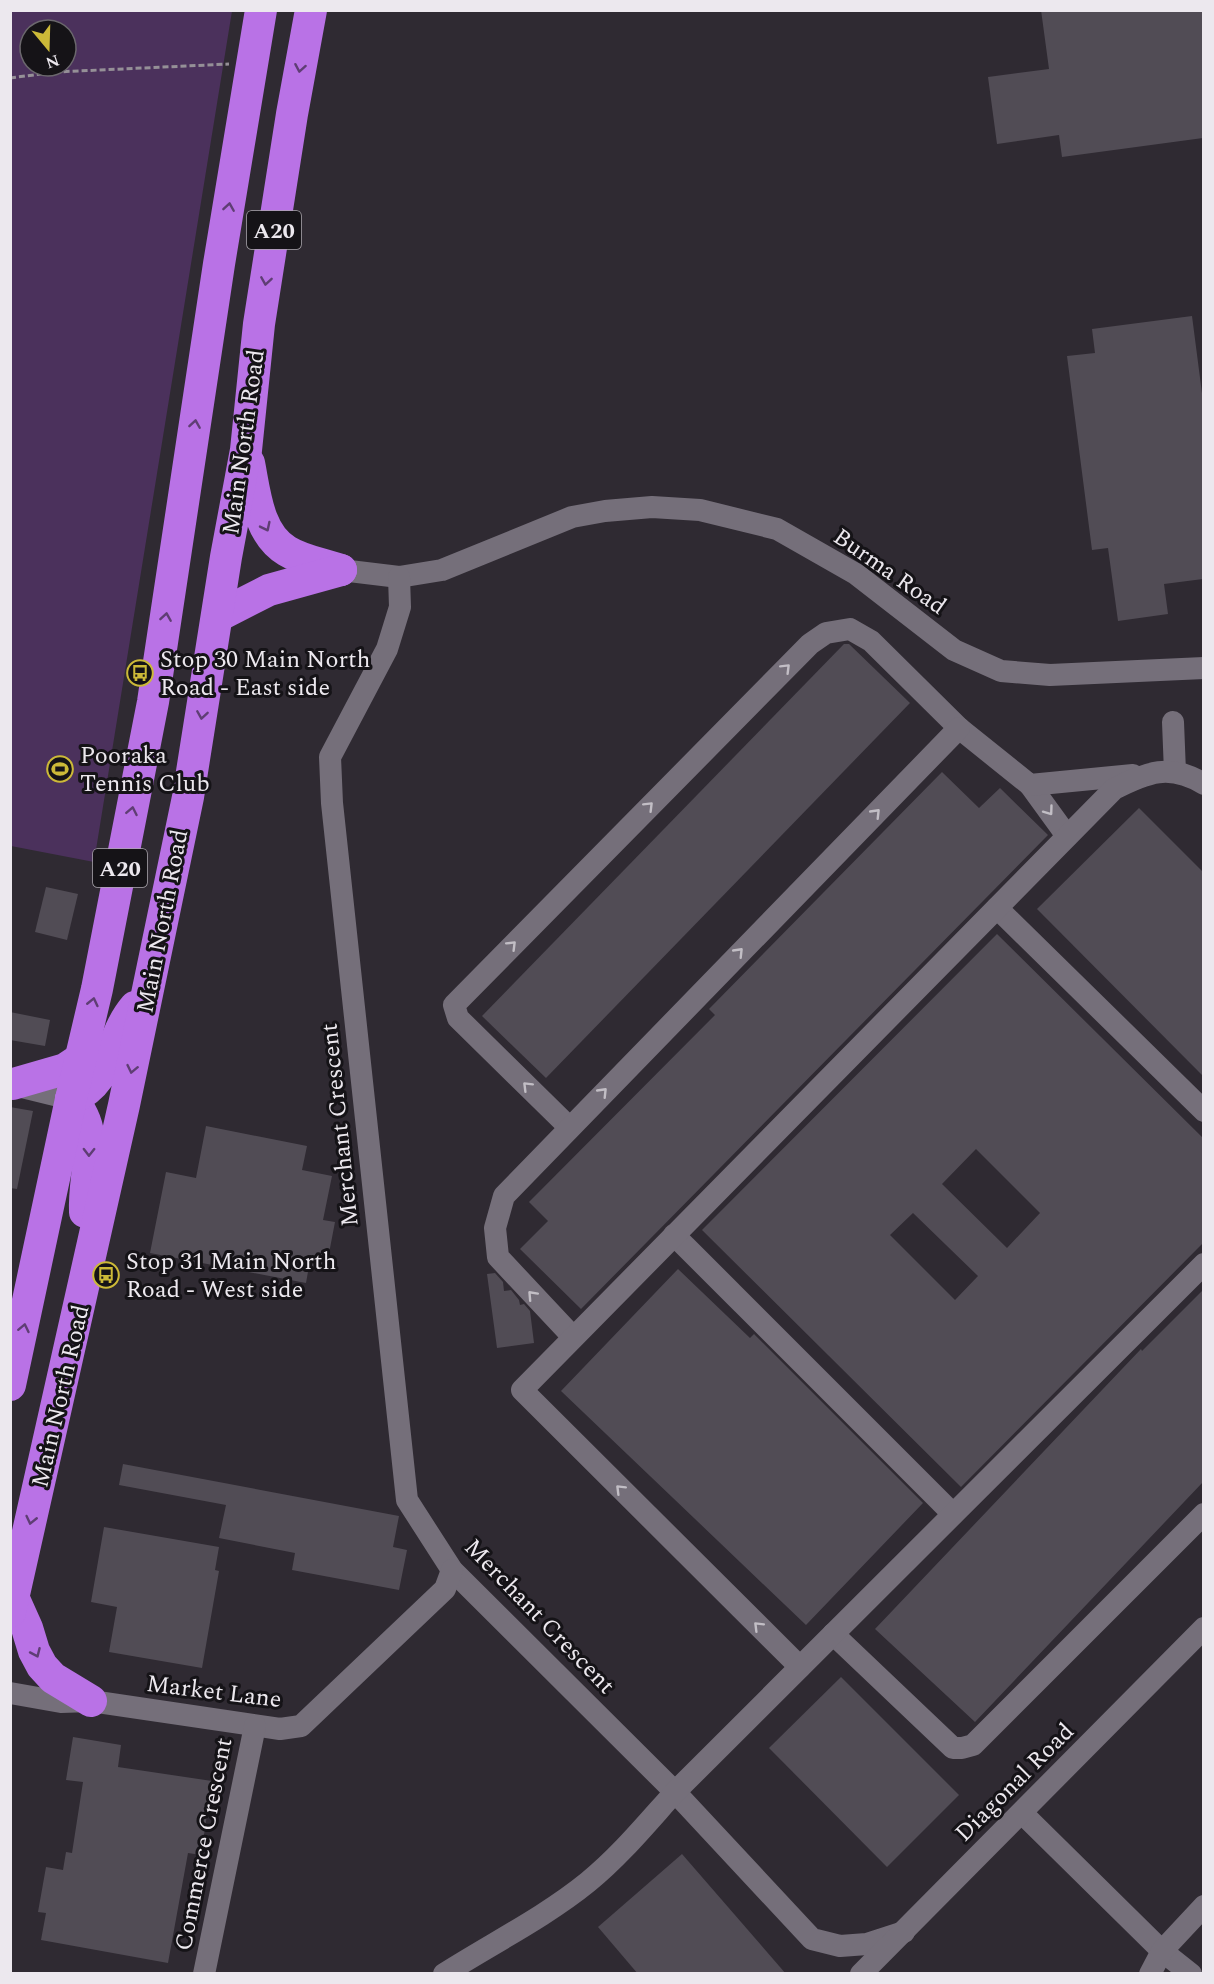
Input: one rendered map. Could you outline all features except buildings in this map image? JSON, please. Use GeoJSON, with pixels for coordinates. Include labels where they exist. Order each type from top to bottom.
{"type":"FeatureCollection","features":[{"type":"Feature","properties":{"kind":"highway","name":"Main North Road"},"geometry":{"type":"LineString","coordinates":[[10,1384],[97,989],[153,702],[261,10]]}},
{"type":"Feature","properties":{"kind":"highway","name":"Main North Road"},"geometry":{"type":"LineString","coordinates":[[12,1605],[88,1270],[191,778],[226,556],[246,450],[259,324],[311,10]]}},
{"type":"Feature","properties":{"kind":"highway"},"geometry":{"type":"LineString","coordinates":[[246,450],[260,512],[272,538],[287,551],[341,570]]}},
{"type":"Feature","properties":{"kind":"highway"},"geometry":{"type":"LineString","coordinates":[[218,616],[269,590],[341,570]]}},
{"type":"Feature","properties":{"kind":"highway"},"geometry":{"type":"LineString","coordinates":[[88,1270],[84,1195],[90,1152],[82,1111],[71,1099],[86,1092],[97,1081],[108,1061],[125,1018],[148,991]]}},
{"type":"Feature","properties":{"kind":"highway"},"geometry":{"type":"LineString","coordinates":[[12,1084],[65,1069],[80,1059]]}},
{"type":"Feature","properties":{"kind":"highway"},"geometry":{"type":"LineString","coordinates":[[12,1605],[27,1628],[34,1651],[42,1666],[53,1678],[91,1701]]}},
{"type":"Feature","properties":{"kind":"street","name":"Burma Road"},"geometry":{"type":"LineString","coordinates":[[341,570],[399,577],[442,570],[572,517],[605,511],[652,507],[700,510],[777,529],[856,574],[954,650],[1001,671],[1050,675],[1203,668]]}},
{"type":"Feature","properties":{"kind":"street","name":"Merchant Crescent"},"geometry":{"type":"LineString","coordinates":[[399,577],[400,607],[387,649],[330,757],[332,803],[407,1500],[452,1570],[675,1792],[812,1939],[840,1946],[867,1944],[904,1932]]}},
{"type":"Feature","properties":{"kind":"street"},"geometry":{"type":"LineString","coordinates":[[569,1128],[458,1018],[454,1005],[810,644],[826,633],[850,628],[871,641],[959,728],[1030,785],[1067,836]]}},
{"type":"Feature","properties":{"kind":"street"},"geometry":{"type":"LineString","coordinates":[[1173,722],[1175,772]]}},
{"type":"Feature","properties":{"kind":"street"},"geometry":{"type":"LineString","coordinates":[[573,1338],[498,1257],[495,1228],[504,1196],[959,728]]}},
{"type":"Feature","properties":{"kind":"street"},"geometry":{"type":"LineString","coordinates":[[1030,785],[1175,772],[1189,775],[1203,784]]}},
{"type":"Feature","properties":{"kind":"street"},"geometry":{"type":"LineString","coordinates":[[800,1668],[522,1390],[1114,789],[1142,774]]}},
{"type":"Feature","properties":{"kind":"street"},"geometry":{"type":"LineString","coordinates":[[997,908],[1203,1111]]}},
{"type":"Feature","properties":{"kind":"street"},"geometry":{"type":"LineString","coordinates":[[12,1084],[71,1099]]}},
{"type":"Feature","properties":{"kind":"street"},"geometry":{"type":"LineString","coordinates":[[674,1235],[953,1514]]}},
{"type":"Feature","properties":{"kind":"street"},"geometry":{"type":"LineString","coordinates":[[444,1974],[542,1913],[587,1882],[614,1858],[675,1792],[1203,1263]]}},
{"type":"Feature","properties":{"kind":"street"},"geometry":{"type":"LineString","coordinates":[[833,1634],[953,1748],[973,1745],[1203,1514]]}},
{"type":"Feature","properties":{"kind":"street","name":"Market Lane"},"geometry":{"type":"LineString","coordinates":[[10,1693],[62,1702],[91,1701],[280,1729],[301,1726],[445,1589],[452,1570]]}},
{"type":"Feature","properties":{"kind":"street","name":"Diagonal Road"},"geometry":{"type":"LineString","coordinates":[[861,1974],[1203,1628]]}},
{"type":"Feature","properties":{"kind":"street","name":"Commerce Crescent"},"geometry":{"type":"LineString","coordinates":[[204,1974],[255,1726]]}},
{"type":"Feature","properties":{"kind":"street"},"geometry":{"type":"LineString","coordinates":[[1022,1813],[1162,1951],[1191,1974]]}},
{"type":"Feature","properties":{"kind":"street"},"geometry":{"type":"LineString","coordinates":[[1150,1974],[1162,1951],[1203,1906]]}},
{"type":"Feature","properties":{"kind":"path"},"geometry":{"type":"LineString","coordinates":[[10,78],[57,72],[252,63]]}},
{"type":"Feature","properties":{"kind":"shaded area"},"geometry":{"type":"Polygon","coordinates":[[[10,11],[232,11],[94,862],[11,846],[10,11]]]}},
{"type":"Feature","properties":{"kind":"place","name":"Stop 30 Main North Road - East side"},"geometry":{"type":"Point","coordinates":[140,673]}},
{"type":"Feature","properties":{"kind":"place","name":"Pooraka Tennis Club"},"geometry":{"type":"Point","coordinates":[60,769]}},
{"type":"Feature","properties":{"kind":"place","name":"Stop 31 Main North Road - West side"},"geometry":{"type":"Point","coordinates":[106,1275]}}]}
